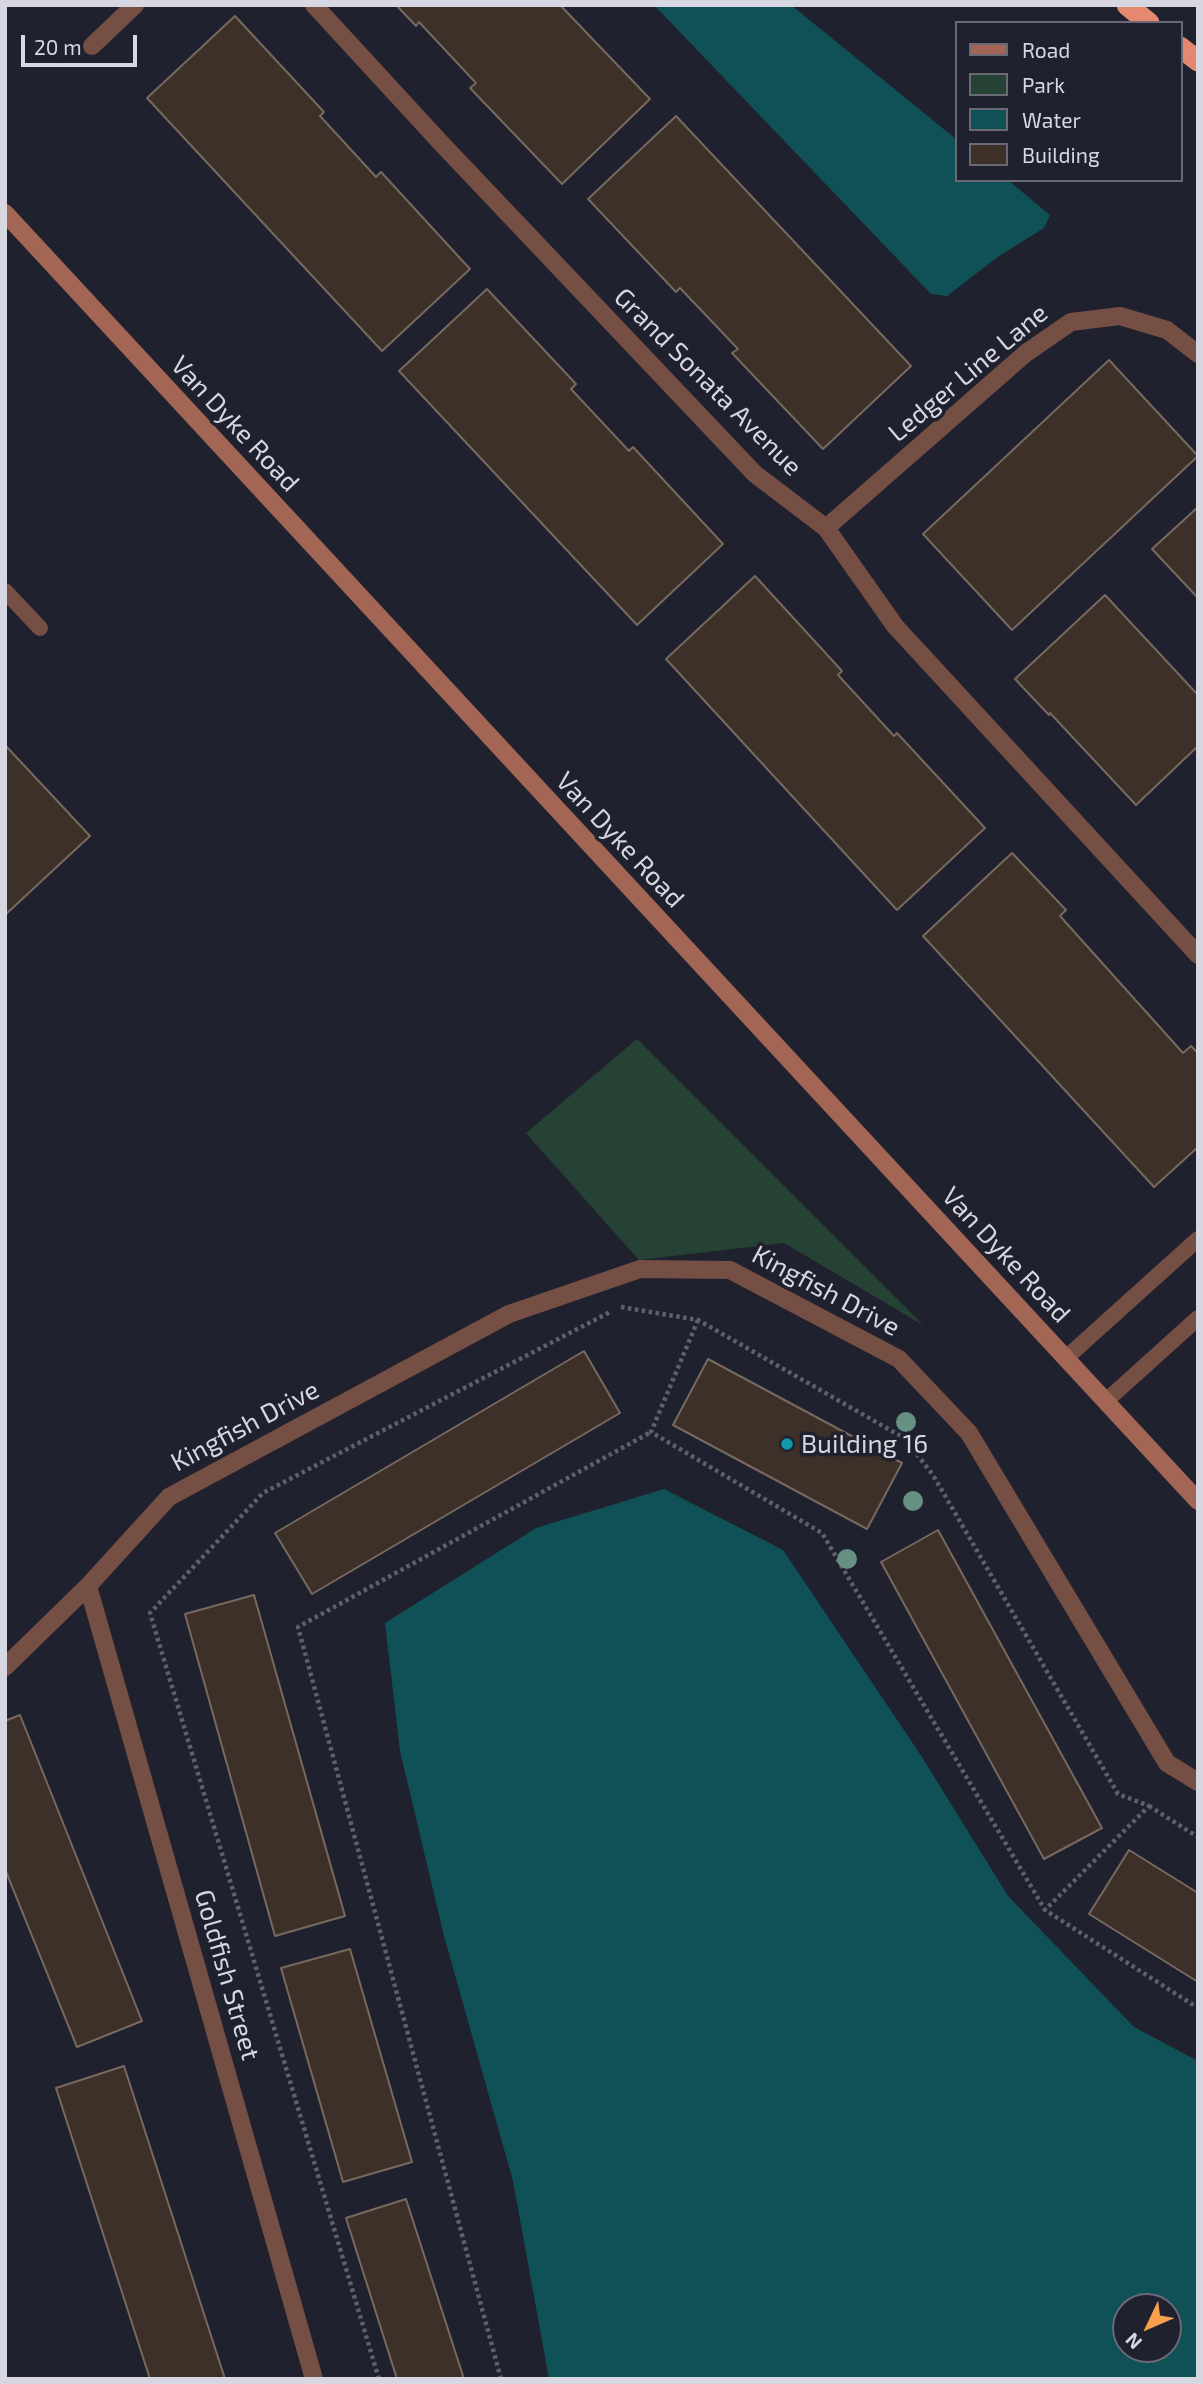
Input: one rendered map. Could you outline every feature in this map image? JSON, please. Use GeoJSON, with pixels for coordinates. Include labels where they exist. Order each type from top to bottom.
{"type":"FeatureCollection","features":[{"type":"Feature","properties":{"kind":"highway"},"geometry":{"type":"LineString","coordinates":[[1127,5],[1147,21]]}},
{"type":"Feature","properties":{"kind":"highway"},"geometry":{"type":"LineString","coordinates":[[1182,49],[1198,61]]}},
{"type":"Feature","properties":{"kind":"main road","name":"Van Dyke Road"},"geometry":{"type":"LineString","coordinates":[[5,213],[1198,1501]]}},
{"type":"Feature","properties":{"kind":"street"},"geometry":{"type":"LineString","coordinates":[[92,46],[135,5]]}},
{"type":"Feature","properties":{"kind":"street","name":"Grand Sonata Avenue"},"geometry":{"type":"LineString","coordinates":[[314,5],[755,474],[826,528],[895,626],[1198,955]]}},
{"type":"Feature","properties":{"kind":"street","name":"Ledger Line Lane"},"geometry":{"type":"LineString","coordinates":[[826,528],[1026,353],[1071,322],[1120,316],[1167,330],[1198,354]]}},
{"type":"Feature","properties":{"kind":"street","name":"Kingfish Drive"},"geometry":{"type":"LineString","coordinates":[[5,1667],[89,1586],[169,1497],[509,1314],[640,1269],[730,1270],[899,1359],[970,1433],[1167,1763],[1198,1782]]}},
{"type":"Feature","properties":{"kind":"street","name":"Goldfish Street"},"geometry":{"type":"LineString","coordinates":[[89,1586],[314,2379]]}},
{"type":"Feature","properties":{"kind":"lane"},"geometry":{"type":"LineString","coordinates":[[5,591],[40,628]]}},
{"type":"Feature","properties":{"kind":"lane"},"geometry":{"type":"LineString","coordinates":[[1066,1358],[1198,1239]]}},
{"type":"Feature","properties":{"kind":"lane"},"geometry":{"type":"LineString","coordinates":[[1106,1401],[1198,1318]]}},
{"type":"Feature","properties":{"kind":"path"},"geometry":{"type":"LineString","coordinates":[[379,2379],[150,1614],[263,1493],[620,1307],[698,1320],[904,1438],[933,1475],[1118,1794],[1149,1806],[1198,1837]]}},
{"type":"Feature","properties":{"kind":"path"},"geometry":{"type":"LineString","coordinates":[[501,2379],[298,1627],[651,1432],[698,1320]]}},
{"type":"Feature","properties":{"kind":"path"},"geometry":{"type":"LineString","coordinates":[[651,1432],[822,1533],[1045,1910],[1198,2008]]}},
{"type":"Feature","properties":{"kind":"path"},"geometry":{"type":"LineString","coordinates":[[1045,1910],[1149,1806]]}},
{"type":"Feature","properties":{"kind":"green space"},"geometry":{"type":"Polygon","coordinates":[[[637,1039],[923,1325],[784,1243],[639,1260],[526,1133],[637,1039]]]}},
{"type":"Feature","properties":{"kind":"water"},"geometry":{"type":"Polygon","coordinates":[[[654,5],[791,5],[954,137],[954,182],[1010,182],[1050,215],[1044,228],[999,256],[947,296],[931,294],[654,5]]]}},
{"type":"Feature","properties":{"kind":"water"},"geometry":{"type":"Polygon","coordinates":[[[664,1489],[783,1550],[920,1754],[1008,1896],[1134,2027],[1198,2061],[1198,2379],[549,2379],[513,2181],[444,1936],[400,1751],[385,1623],[536,1528],[664,1489]]]}},
{"type":"Feature","properties":{"kind":"building"},"geometry":{"type":"Polygon","coordinates":[[[396,5],[560,5],[650,99],[562,184],[470,88],[476,83],[419,22],[416,26],[396,5]]]}},
{"type":"Feature","properties":{"kind":"building"},"geometry":{"type":"Polygon","coordinates":[[[235,16],[324,112],[320,116],[376,177],[381,172],[470,269],[382,351],[147,98],[235,16]]]}},
{"type":"Feature","properties":{"kind":"building"},"geometry":{"type":"Polygon","coordinates":[[[676,116],[911,366],[823,449],[732,353],[738,349],[680,288],[676,292],[588,199],[676,116]]]}},
{"type":"Feature","properties":{"kind":"building"},"geometry":{"type":"Polygon","coordinates":[[[487,289],[576,384],[571,389],[629,451],[633,447],[723,544],[637,625],[399,371],[487,289]]]}},
{"type":"Feature","properties":{"kind":"building"},"geometry":{"type":"Polygon","coordinates":[[[1109,360],[1198,456],[1012,630],[923,534],[1109,360]]]}},
{"type":"Feature","properties":{"kind":"building"},"geometry":{"type":"Polygon","coordinates":[[[1198,507],[1198,598],[1152,549],[1198,507]]]}},
{"type":"Feature","properties":{"kind":"building"},"geometry":{"type":"Polygon","coordinates":[[[755,576],[842,671],[838,675],[894,736],[897,733],[985,828],[897,910],[666,659],[755,576]]]}},
{"type":"Feature","properties":{"kind":"building"},"geometry":{"type":"Polygon","coordinates":[[[1105,595],[1198,695],[1198,746],[1136,805],[1015,679],[1105,595]]]}},
{"type":"Feature","properties":{"kind":"building"},"geometry":{"type":"Polygon","coordinates":[[[5,745],[90,836],[5,915],[5,745]]]}},
{"type":"Feature","properties":{"kind":"building"},"geometry":{"type":"Polygon","coordinates":[[[1012,853],[1066,910],[1060,916],[1183,1053],[1191,1046],[1198,1053],[1198,1147],[1154,1187],[923,936],[1012,853]]]}},
{"type":"Feature","properties":{"kind":"building"},"geometry":{"type":"Polygon","coordinates":[[[584,1351],[620,1413],[312,1594],[275,1533],[584,1351]]]}},
{"type":"Feature","properties":{"kind":"building","name":"Building 16"},"geometry":{"type":"Polygon","coordinates":[[[708,1359],[902,1463],[867,1529],[673,1425],[708,1359]]]}},
{"type":"Feature","properties":{"kind":"building"},"geometry":{"type":"Polygon","coordinates":[[[938,1530],[1102,1828],[1044,1859],[881,1562],[938,1530]]]}},
{"type":"Feature","properties":{"kind":"building"},"geometry":{"type":"Polygon","coordinates":[[[254,1595],[345,1916],[275,1936],[185,1614],[254,1595]]]}},
{"type":"Feature","properties":{"kind":"building"},"geometry":{"type":"Polygon","coordinates":[[[20,1715],[142,2021],[77,2047],[5,1869],[5,1721],[20,1715]]]}},
{"type":"Feature","properties":{"kind":"building"},"geometry":{"type":"Polygon","coordinates":[[[1129,1850],[1198,1893],[1198,1982],[1089,1914],[1129,1850]]]}},
{"type":"Feature","properties":{"kind":"building"},"geometry":{"type":"Polygon","coordinates":[[[350,1949],[412,2162],[343,2182],[281,1968],[350,1949]]]}},
{"type":"Feature","properties":{"kind":"building"},"geometry":{"type":"Polygon","coordinates":[[[124,2066],[225,2379],[150,2379],[56,2088],[124,2066]]]}},
{"type":"Feature","properties":{"kind":"building"},"geometry":{"type":"Polygon","coordinates":[[[406,2199],[464,2379],[397,2379],[346,2218],[406,2199]]]}},
{"type":"Feature","properties":{"kind":"place","name":"Building 16"},"geometry":{"type":"Point","coordinates":[787,1444]}}]}
